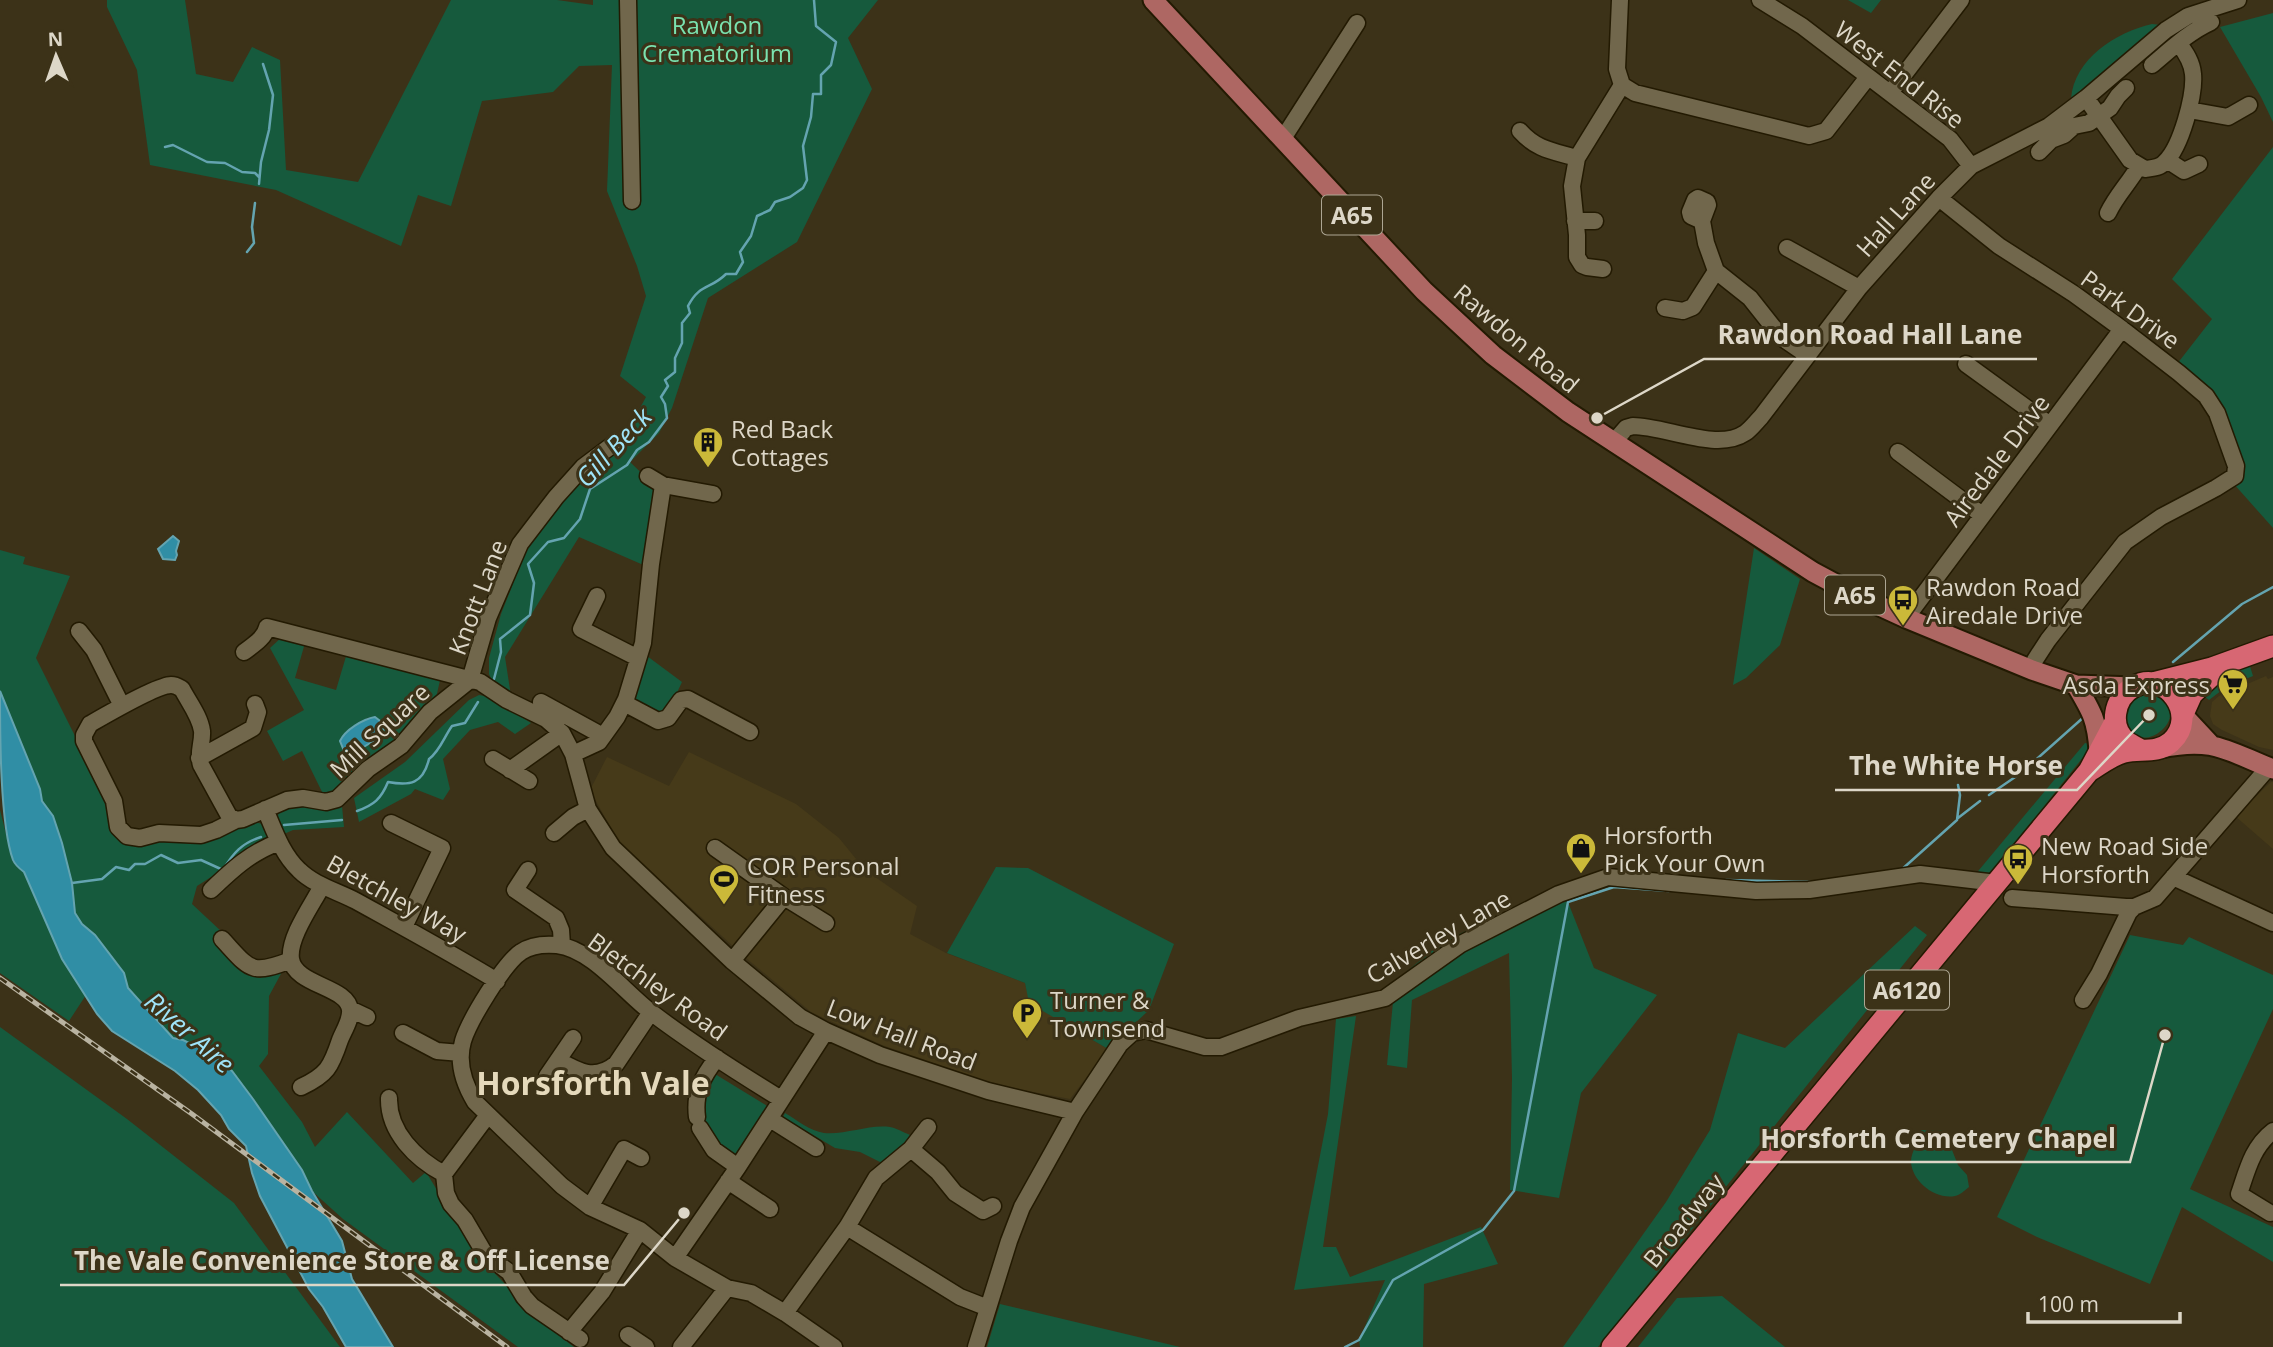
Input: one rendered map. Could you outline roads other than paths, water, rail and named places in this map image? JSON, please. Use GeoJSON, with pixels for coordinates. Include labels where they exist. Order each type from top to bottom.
{"type":"FeatureCollection","features":[{"type":"Feature","properties":{"kind":"highway"},"geometry":{"type":"LineString","coordinates":[[2225,663],[2192,694],[2178,734],[2170,743],[2151,749],[2128,743],[2122,737],[2115,718],[2122,697],[2144,685],[2225,663],[2273,646]]}},
{"type":"Feature","properties":{"kind":"highway"},"geometry":{"type":"LineString","coordinates":[[2144,685],[2174,694],[2183,715]]}},
{"type":"Feature","properties":{"kind":"highway","name":"A6120"},"geometry":{"type":"LineString","coordinates":[[2090,771],[2115,718]]}},
{"type":"Feature","properties":{"kind":"highway","name":"A6120"},"geometry":{"type":"LineString","coordinates":[[2090,771],[2126,751],[2151,749]]}},
{"type":"Feature","properties":{"kind":"highway","name":"Broadway"},"geometry":{"type":"LineString","coordinates":[[1612,1347],[2090,771]]}},
{"type":"Feature","properties":{"kind":"main road","name":"Rawdon Road"},"geometry":{"type":"LineString","coordinates":[[1153,0],[1384,250],[1464,330],[1527,382],[1613,443],[1813,572],[1906,618],[2032,670],[2076,685],[2144,685]]}},
{"type":"Feature","properties":{"kind":"main road","name":"Rawdon Road"},"geometry":{"type":"LineString","coordinates":[[2076,685],[2115,718]]}},
{"type":"Feature","properties":{"kind":"main road"},"geometry":{"type":"LineString","coordinates":[[2076,685],[2093,713],[2098,728],[2099,751]]}},
{"type":"Feature","properties":{"kind":"main road"},"geometry":{"type":"LineString","coordinates":[[2183,715],[2210,744]]}},
{"type":"Feature","properties":{"kind":"main road"},"geometry":{"type":"LineString","coordinates":[[2151,749],[2178,744],[2210,744],[2231,750],[2271,769]]}},
{"type":"Feature","properties":{"kind":"street"},"geometry":{"type":"LineString","coordinates":[[628,0],[632,201]]}},
{"type":"Feature","properties":{"kind":"street"},"geometry":{"type":"LineString","coordinates":[[1620,0],[1617,69],[1622,85],[1635,93],[1809,136],[1826,131],[1868,77]]}},
{"type":"Feature","properties":{"kind":"street","name":"West End Rise"},"geometry":{"type":"LineString","coordinates":[[1760,0],[1802,26],[1950,139],[1971,166]]}},
{"type":"Feature","properties":{"kind":"street"},"geometry":{"type":"LineString","coordinates":[[1890,93],[1961,0]]}},
{"type":"Feature","properties":{"kind":"street","name":"Hall Lane"},"geometry":{"type":"LineString","coordinates":[[1613,443],[1626,428],[1633,426],[1717,439],[1740,436],[1760,417],[1859,288],[1971,166],[2049,126],[2166,30],[2188,16],[2238,0]]}},
{"type":"Feature","properties":{"kind":"street"},"geometry":{"type":"LineString","coordinates":[[2152,65],[2188,34],[2211,22]]}},
{"type":"Feature","properties":{"kind":"street"},"geometry":{"type":"LineString","coordinates":[[1282,140],[1357,23]]}},
{"type":"Feature","properties":{"kind":"street"},"geometry":{"type":"LineString","coordinates":[[2179,44],[2191,64],[2193,74],[2179,169]]}},
{"type":"Feature","properties":{"kind":"street"},"geometry":{"type":"LineString","coordinates":[[1603,269],[1587,267],[1578,261],[1572,186],[1577,158],[1622,85]]}},
{"type":"Feature","properties":{"kind":"street"},"geometry":{"type":"LineString","coordinates":[[2039,152],[2057,136],[2064,135],[2074,126],[2089,123],[2110,108],[2126,89]]}},
{"type":"Feature","properties":{"kind":"street"},"geometry":{"type":"LineString","coordinates":[[2086,98],[2130,160],[2139,166],[2188,170],[2199,163]]}},
{"type":"Feature","properties":{"kind":"street"},"geometry":{"type":"LineString","coordinates":[[2189,110],[2228,117],[2249,105]]}},
{"type":"Feature","properties":{"kind":"street"},"geometry":{"type":"LineString","coordinates":[[1520,131],[1539,148],[1577,158]]}},
{"type":"Feature","properties":{"kind":"street"},"geometry":{"type":"LineString","coordinates":[[2108,213],[2117,195],[2128,184],[2139,166]]}},
{"type":"Feature","properties":{"kind":"street","name":"Park Drive"},"geometry":{"type":"LineString","coordinates":[[1939,198],[1999,246],[2074,294],[2122,329],[2206,396],[2224,430],[2236,471],[2235,476],[2161,517],[2125,542],[2048,640],[2032,670]]}},
{"type":"Feature","properties":{"kind":"street"},"geometry":{"type":"LineString","coordinates":[[1575,221],[1595,221]]}},
{"type":"Feature","properties":{"kind":"street"},"geometry":{"type":"LineString","coordinates":[[1702,221],[1716,271],[1750,298],[1781,337],[1807,355]]}},
{"type":"Feature","properties":{"kind":"street"},"geometry":{"type":"LineString","coordinates":[[1787,248],[1859,288]]}},
{"type":"Feature","properties":{"kind":"street"},"geometry":{"type":"LineString","coordinates":[[1665,308],[1689,310],[1716,271]]}},
{"type":"Feature","properties":{"kind":"street","name":"Airedale Drive"},"geometry":{"type":"LineString","coordinates":[[1906,618],[2122,329]]}},
{"type":"Feature","properties":{"kind":"street"},"geometry":{"type":"LineString","coordinates":[[1966,364],[2050,425]]}},
{"type":"Feature","properties":{"kind":"street","name":"Knott Lane"},"geometry":{"type":"LineString","coordinates":[[470,680],[488,618],[520,544],[583,467],[615,443]]}},
{"type":"Feature","properties":{"kind":"street"},"geometry":{"type":"LineString","coordinates":[[1898,452],[1982,515]]}},
{"type":"Feature","properties":{"kind":"street"},"geometry":{"type":"LineString","coordinates":[[648,476],[663,485],[713,495]]}},
{"type":"Feature","properties":{"kind":"street"},"geometry":{"type":"LineString","coordinates":[[573,754],[593,746],[603,736],[624,703],[643,643],[663,485]]}},
{"type":"Feature","properties":{"kind":"street"},"geometry":{"type":"LineString","coordinates":[[597,596],[581,629],[638,659]]}},
{"type":"Feature","properties":{"kind":"street","name":"Low Hall Road"},"geometry":{"type":"LineString","coordinates":[[244,652],[261,639],[267,627],[480,682],[547,719],[562,733],[573,754],[588,809],[613,848],[732,961],[800,1017],[880,1055],[977,1087],[1075,1112]]}},
{"type":"Feature","properties":{"kind":"street"},"geometry":{"type":"LineString","coordinates":[[79,631],[94,650],[122,706]]}},
{"type":"Feature","properties":{"kind":"street","name":"Mill Square"},"geometry":{"type":"LineString","coordinates":[[236,820],[229,817],[223,809],[199,758],[202,737],[200,724],[182,689],[167,685],[122,706],[86,729],[84,741],[114,801],[116,821],[122,832],[133,838],[159,833],[194,835],[216,830],[279,802],[295,799],[326,802],[337,799],[368,769],[401,746],[430,712],[470,680]]}},
{"type":"Feature","properties":{"kind":"street"},"geometry":{"type":"LineString","coordinates":[[624,703],[658,721],[668,718],[681,700],[688,699],[750,732]]}},
{"type":"Feature","properties":{"kind":"street"},"geometry":{"type":"LineString","coordinates":[[541,702],[603,736]]}},
{"type":"Feature","properties":{"kind":"street"},"geometry":{"type":"LineString","coordinates":[[199,758],[253,728],[258,712],[255,704]]}},
{"type":"Feature","properties":{"kind":"street"},"geometry":{"type":"LineString","coordinates":[[510,770],[562,733]]}},
{"type":"Feature","properties":{"kind":"street"},"geometry":{"type":"LineString","coordinates":[[493,759],[529,781]]}},
{"type":"Feature","properties":{"kind":"street"},"geometry":{"type":"LineString","coordinates":[[2083,1000],[2099,974],[2129,912],[2155,898],[2271,769]]}},
{"type":"Feature","properties":{"kind":"street","name":"Bletchley Way"},"geometry":{"type":"LineString","coordinates":[[265,809],[279,842],[299,870],[322,886],[347,896],[497,981]]}},
{"type":"Feature","properties":{"kind":"street"},"geometry":{"type":"LineString","coordinates":[[554,832],[588,809]]}},
{"type":"Feature","properties":{"kind":"street"},"geometry":{"type":"LineString","coordinates":[[391,824],[442,848],[404,927]]}},
{"type":"Feature","properties":{"kind":"street"},"geometry":{"type":"LineString","coordinates":[[211,890],[258,850],[279,842]]}},
{"type":"Feature","properties":{"kind":"street"},"geometry":{"type":"LineString","coordinates":[[715,848],[826,923]]}},
{"type":"Feature","properties":{"kind":"street"},"geometry":{"type":"LineString","coordinates":[[528,870],[515,890],[556,918],[561,930],[562,945]]}},
{"type":"Feature","properties":{"kind":"street","name":"Calverley Lane"},"geometry":{"type":"LineString","coordinates":[[976,1347],[1022,1207],[1075,1112],[1120,1044],[1132,1033],[1146,1030],[1205,1047],[1221,1047],[1299,1018],[1385,998],[1461,944],[1559,894],[1608,877],[1756,891],[1809,890],[1920,874],[1997,883]]}},
{"type":"Feature","properties":{"kind":"street"},"geometry":{"type":"LineString","coordinates":[[2173,877],[2273,923]]}},
{"type":"Feature","properties":{"kind":"street"},"geometry":{"type":"LineString","coordinates":[[322,886],[292,943],[291,960],[297,973],[342,998],[350,1009],[367,1017]]}},
{"type":"Feature","properties":{"kind":"street"},"geometry":{"type":"LineString","coordinates":[[732,961],[784,897]]}},
{"type":"Feature","properties":{"kind":"street"},"geometry":{"type":"LineString","coordinates":[[2012,898],[2134,907]]}},
{"type":"Feature","properties":{"kind":"street"},"geometry":{"type":"LineString","coordinates":[[222,939],[247,966],[255,969],[272,967],[291,960]]}},
{"type":"Feature","properties":{"kind":"street","name":"Bletchley Road"},"geometry":{"type":"LineString","coordinates":[[781,1099],[651,1012],[588,957],[562,945],[543,944],[522,951],[510,962],[468,1031],[461,1053],[465,1087],[488,1115],[562,1186],[590,1207],[640,1230],[675,1258],[727,1288],[751,1293],[834,1347]]}},
{"type":"Feature","properties":{"kind":"street"},"geometry":{"type":"LineString","coordinates":[[301,1087],[319,1079],[328,1069],[349,1019],[350,1009]]}},
{"type":"Feature","properties":{"kind":"street"},"geometry":{"type":"LineString","coordinates":[[558,1060],[581,1073],[596,1074],[610,1069],[651,1012]]}},
{"type":"Feature","properties":{"kind":"street"},"geometry":{"type":"LineString","coordinates":[[675,1258],[770,1119],[826,1031]]}},
{"type":"Feature","properties":{"kind":"street"},"geometry":{"type":"LineString","coordinates":[[403,1034],[437,1051],[461,1053]]}},
{"type":"Feature","properties":{"kind":"street"},"geometry":{"type":"LineString","coordinates":[[547,1076],[572,1038]]}},
{"type":"Feature","properties":{"kind":"street"},"geometry":{"type":"LineString","coordinates":[[717,1058],[700,1082],[696,1100],[698,1123],[733,1174],[770,1209]]}},
{"type":"Feature","properties":{"kind":"street"},"geometry":{"type":"LineString","coordinates":[[389,1098],[389,1109],[400,1137],[432,1168],[444,1174]]}},
{"type":"Feature","properties":{"kind":"street"},"geometry":{"type":"LineString","coordinates":[[488,1115],[444,1174],[446,1194],[485,1254],[509,1272],[524,1297],[533,1306],[574,1335],[640,1230]]}},
{"type":"Feature","properties":{"kind":"street"},"geometry":{"type":"LineString","coordinates":[[770,1119],[816,1148]]}},
{"type":"Feature","properties":{"kind":"street"},"geometry":{"type":"LineString","coordinates":[[785,1313],[847,1227],[876,1178],[911,1149],[928,1127]]}},
{"type":"Feature","properties":{"kind":"street"},"geometry":{"type":"LineString","coordinates":[[2270,1213],[2239,1194],[2253,1154],[2264,1138],[2273,1131]]}},
{"type":"Feature","properties":{"kind":"street"},"geometry":{"type":"LineString","coordinates":[[590,1207],[624,1149],[641,1158]]}},
{"type":"Feature","properties":{"kind":"street"},"geometry":{"type":"LineString","coordinates":[[911,1149],[938,1172],[955,1193],[988,1208],[981,1228]]}},
{"type":"Feature","properties":{"kind":"street"},"geometry":{"type":"LineString","coordinates":[[847,1227],[960,1297],[988,1308]]}},
{"type":"Feature","properties":{"kind":"street"},"geometry":{"type":"LineString","coordinates":[[681,1347],[727,1288]]}},
{"type":"Feature","properties":{"kind":"street"},"geometry":{"type":"LineString","coordinates":[[628,1335],[646,1347]]}},
{"type":"Feature","properties":{"kind":"water"},"geometry":{"type":"Polygon","coordinates":[[[173,536],[179,541],[175,560],[163,559],[158,549],[173,536]]]}},
{"type":"Feature","properties":{"kind":"water","name":"River Aire"},"geometry":{"type":"Polygon","coordinates":[[[0,691],[40,789],[42,801],[53,816],[72,883],[75,913],[124,973],[128,988],[173,1038],[216,1056],[232,1071],[253,1099],[302,1170],[342,1241],[352,1279],[393,1347],[346,1347],[323,1307],[309,1289],[260,1196],[246,1146],[198,1090],[175,1071],[112,1031],[97,1014],[62,959],[24,872],[13,860],[9,844],[2,778],[0,691]]]}},
{"type":"Feature","properties":{"kind":"water"},"geometry":{"type":"Polygon","coordinates":[[[375,717],[384,724],[383,735],[354,753],[344,751],[340,741],[346,733],[375,717]]]}},
{"type":"Feature","properties":{"kind":"waterway","name":"Gill Beck"},"geometry":{"type":"LineString","coordinates":[[494,679],[501,652],[500,639],[530,615],[534,583],[528,564],[548,542],[564,538],[580,519],[590,489],[627,465],[637,450],[649,442],[667,418],[661,397],[668,386],[665,380],[675,372],[675,358],[682,343],[682,323],[690,313],[688,306],[692,299],[726,274],[736,274],[743,262],[740,252],[751,236],[757,216],[770,210],[775,202],[790,197],[803,188],[807,180],[803,146],[811,117],[813,94],[821,94],[821,75],[831,65],[836,42],[816,26],[814,0]]}},
{"type":"Feature","properties":{"kind":"waterway"},"geometry":{"type":"LineString","coordinates":[[259,184],[273,95],[263,64]]}},
{"type":"Feature","properties":{"kind":"waterway"},"geometry":{"type":"LineString","coordinates":[[165,147],[173,145],[207,162],[225,163],[242,172],[255,173],[259,177]]}},
{"type":"Feature","properties":{"kind":"waterway"},"geometry":{"type":"LineString","coordinates":[[247,252],[254,243],[252,227],[255,203]]}},
{"type":"Feature","properties":{"kind":"waterway"},"geometry":{"type":"LineString","coordinates":[[2173,662],[2242,604],[2273,587]]}},
{"type":"Feature","properties":{"kind":"waterway","name":"Gill Beck"},"geometry":{"type":"LineString","coordinates":[[357,811],[376,801],[388,782],[403,784],[419,778],[452,726],[465,723],[478,702]]}},
{"type":"Feature","properties":{"kind":"waterway"},"geometry":{"type":"LineString","coordinates":[[1989,795],[2021,773],[2085,716]]}},
{"type":"Feature","properties":{"kind":"waterway"},"geometry":{"type":"LineString","coordinates":[[1900,871],[1957,820],[1960,795],[1958,785]]}},
{"type":"Feature","properties":{"kind":"waterway"},"geometry":{"type":"LineString","coordinates":[[1958,818],[1980,801]]}},
{"type":"Feature","properties":{"kind":"waterway","name":"Gill Beck"},"geometry":{"type":"LineString","coordinates":[[284,825],[342,820]]}},
{"type":"Feature","properties":{"kind":"waterway","name":"Gill Beck"},"geometry":{"type":"LineString","coordinates":[[72,883],[102,879],[116,867],[129,870],[135,864],[145,864],[161,855],[178,863],[201,860],[223,870],[239,849],[261,837]]}},
{"type":"Feature","properties":{"kind":"waterway"},"geometry":{"type":"LineString","coordinates":[[1726,880],[1813,882]]}},
{"type":"Feature","properties":{"kind":"waterway"},"geometry":{"type":"LineString","coordinates":[[1345,1347],[1359,1340],[1393,1280],[1483,1230],[1514,1191],[1568,902],[1614,887],[1669,891]]}},
{"type":"Feature","properties":{"kind":"railway"},"geometry":{"type":"LineString","coordinates":[[0,978],[192,1114],[507,1347]]}},
{"type":"Feature","properties":{"kind":"place","name":"Rawdon Road Hall Lane"},"geometry":{"type":"Point","coordinates":[1597,418]}},
{"type":"Feature","properties":{"kind":"place","name":"Red Back Cottages"},"geometry":{"type":"Point","coordinates":[708,469]}},
{"type":"Feature","properties":{"kind":"place","name":"Rawdon Road Airedale Drive"},"geometry":{"type":"Point","coordinates":[1903,627]}},
{"type":"Feature","properties":{"kind":"place","name":"Asda Express"},"geometry":{"type":"Point","coordinates":[2233,711]}},
{"type":"Feature","properties":{"kind":"place","name":"The White Horse"},"geometry":{"type":"Point","coordinates":[2149,715]}},
{"type":"Feature","properties":{"kind":"place","name":"Horsforth Pick Your Own"},"geometry":{"type":"Point","coordinates":[1581,875]}},
{"type":"Feature","properties":{"kind":"place","name":"New Road Side Horsforth"},"geometry":{"type":"Point","coordinates":[2018,886]}},
{"type":"Feature","properties":{"kind":"place","name":"COR Personal Fitness"},"geometry":{"type":"Point","coordinates":[724,906]}},
{"type":"Feature","properties":{"kind":"place","name":"Horsforth Cemetery Chapel"},"geometry":{"type":"Point","coordinates":[2165,1035]}},
{"type":"Feature","properties":{"kind":"place","name":"Turner & Townsend"},"geometry":{"type":"Point","coordinates":[1027,1040]}},
{"type":"Feature","properties":{"kind":"place","name":"The Vale Convenience Store & Off License"},"geometry":{"type":"Point","coordinates":[684,1213]}},
{"type":"Feature","properties":{"kind":"district","name":"Horsforth Vale"},"geometry":{"type":"Point","coordinates":[593,1082]}},
{"type":"Feature","properties":{"kind":"park label","name":"Rawdon Crematorium"},"geometry":{"type":"Point","coordinates":[717,38]}}]}
